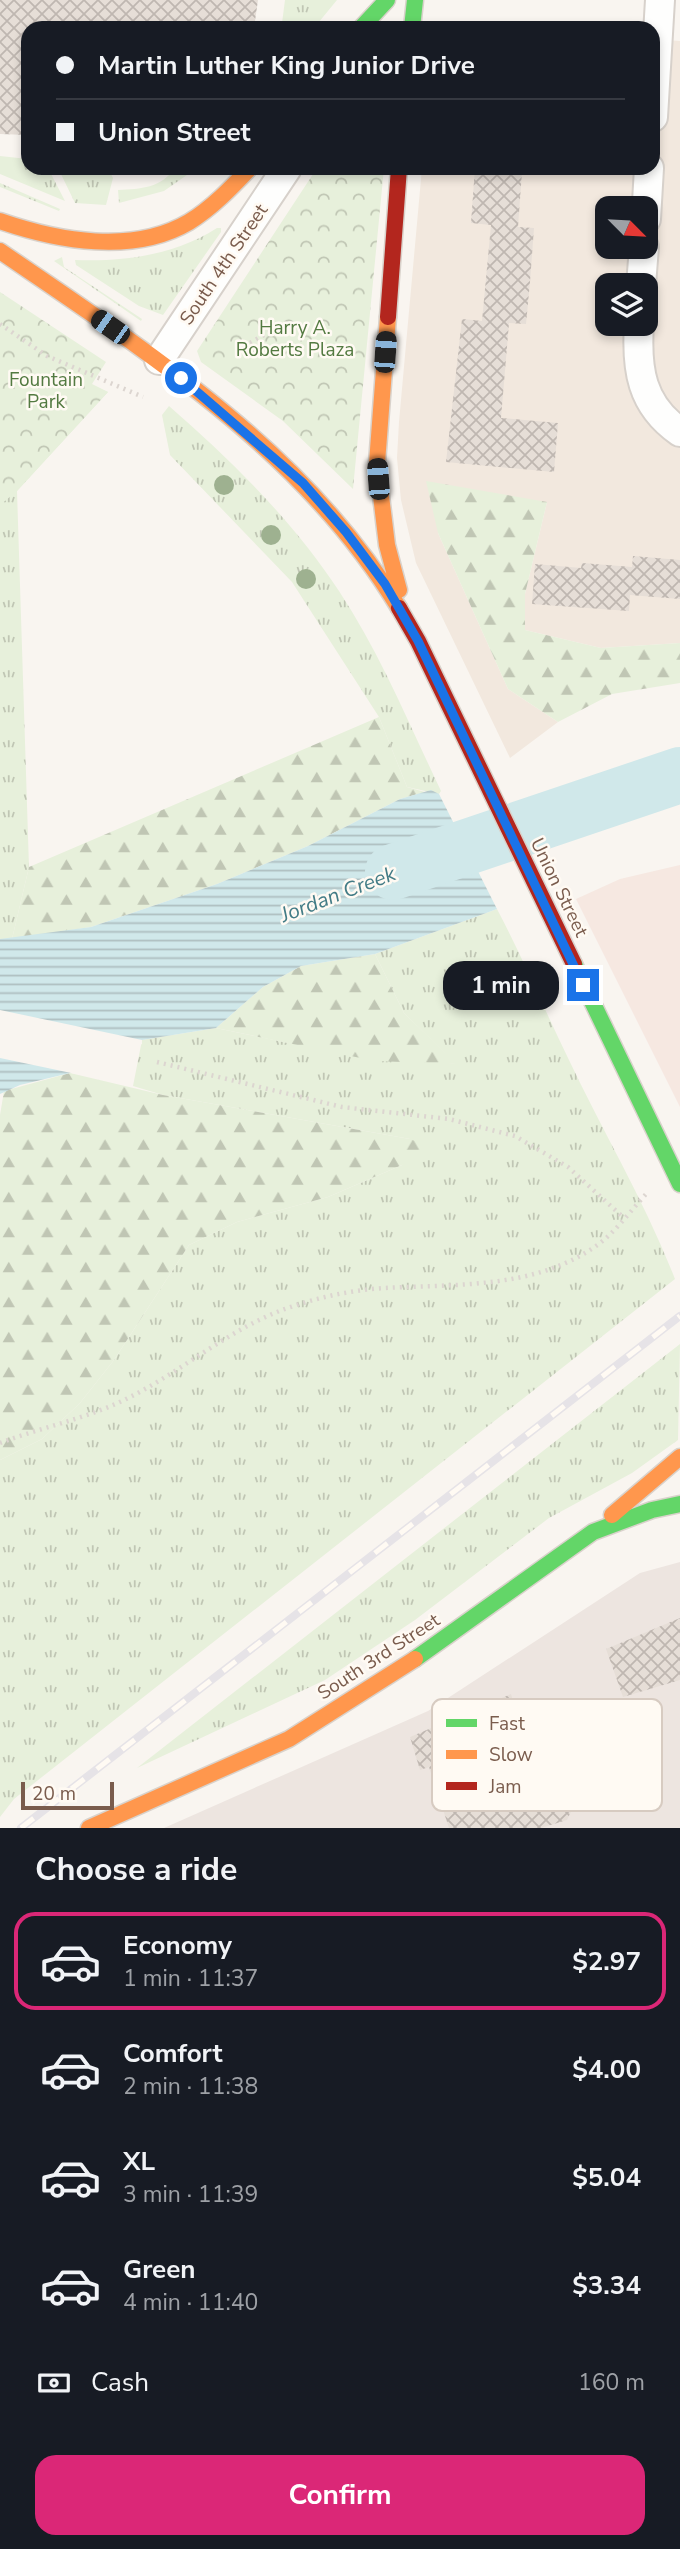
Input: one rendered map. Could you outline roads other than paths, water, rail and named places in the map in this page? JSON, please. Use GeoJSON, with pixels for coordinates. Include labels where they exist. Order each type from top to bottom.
{"type":"FeatureCollection","features":[{"type":"Feature","properties":{"kind":"main road"},"geometry":{"type":"LineString","coordinates":[[368,21],[387,0]]}},
{"type":"Feature","properties":{"kind":"main road"},"geometry":{"type":"LineString","coordinates":[[413,21],[415,0]]}},
{"type":"Feature","properties":{"kind":"main road"},"geometry":{"type":"LineString","coordinates":[[0,221],[27,232],[70,239],[132,241],[187,224],[224,196],[244,175]]}},
{"type":"Feature","properties":{"kind":"main road"},"geometry":{"type":"LineString","coordinates":[[398,175],[377,463],[387,545],[400,594],[418,641]]}},
{"type":"Feature","properties":{"kind":"main road"},"geometry":{"type":"LineString","coordinates":[[0,251],[159,360],[303,483],[346,532],[385,584],[418,641]]}},
{"type":"Feature","properties":{"kind":"main road","name":"Union Street"},"geometry":{"type":"LineString","coordinates":[[418,641],[680,1184]]}},
{"type":"Feature","properties":{"kind":"main road"},"geometry":{"type":"LineString","coordinates":[[593,1532],[680,1457]]}},
{"type":"Feature","properties":{"kind":"main road","name":"South 3rd Street"},"geometry":{"type":"LineString","coordinates":[[89,1828],[289,1739],[422,1655],[593,1532],[652,1510],[680,1504]]}},
{"type":"Feature","properties":{"kind":"street"},"geometry":{"type":"LineString","coordinates":[[386,21],[402,0]]}},
{"type":"Feature","properties":{"kind":"street"},"geometry":{"type":"LineString","coordinates":[[659,21],[660,0]]}},
{"type":"Feature","properties":{"kind":"street","name":"South 4th Street"},"geometry":{"type":"LineString","coordinates":[[159,360],[283,175]]}},
{"type":"Feature","properties":{"kind":"street"},"geometry":{"type":"LineString","coordinates":[[647,196],[649,175]]}},
{"type":"Feature","properties":{"kind":"street"},"geometry":{"type":"LineString","coordinates":[[639,336],[639,375],[649,402],[665,422],[680,432]]}},
{"type":"Feature","properties":{"kind":"water"},"geometry":{"type":"Polygon","coordinates":[[[431,790],[439,794],[497,909],[375,954],[301,966],[263,987],[216,1028],[142,1040],[70,1073],[20,1085],[0,1094],[0,939],[91,927],[217,884],[308,846],[400,799],[431,790]]]}},
{"type":"Feature","properties":{"kind":"waterway","name":"Jordan Creek"},"geometry":{"type":"LineString","coordinates":[[393,872],[680,775]]}},
{"type":"Feature","properties":{"kind":"railway"},"geometry":{"type":"LineString","coordinates":[[21,1828],[680,1316]]}},
{"type":"Feature","properties":{"kind":"park label","name":"Harry A. Roberts Plaza"},"geometry":{"type":"Point","coordinates":[295,338]}},
{"type":"Feature","properties":{"kind":"park label","name":"Fountain Park"},"geometry":{"type":"Point","coordinates":[46,390]}}]}
